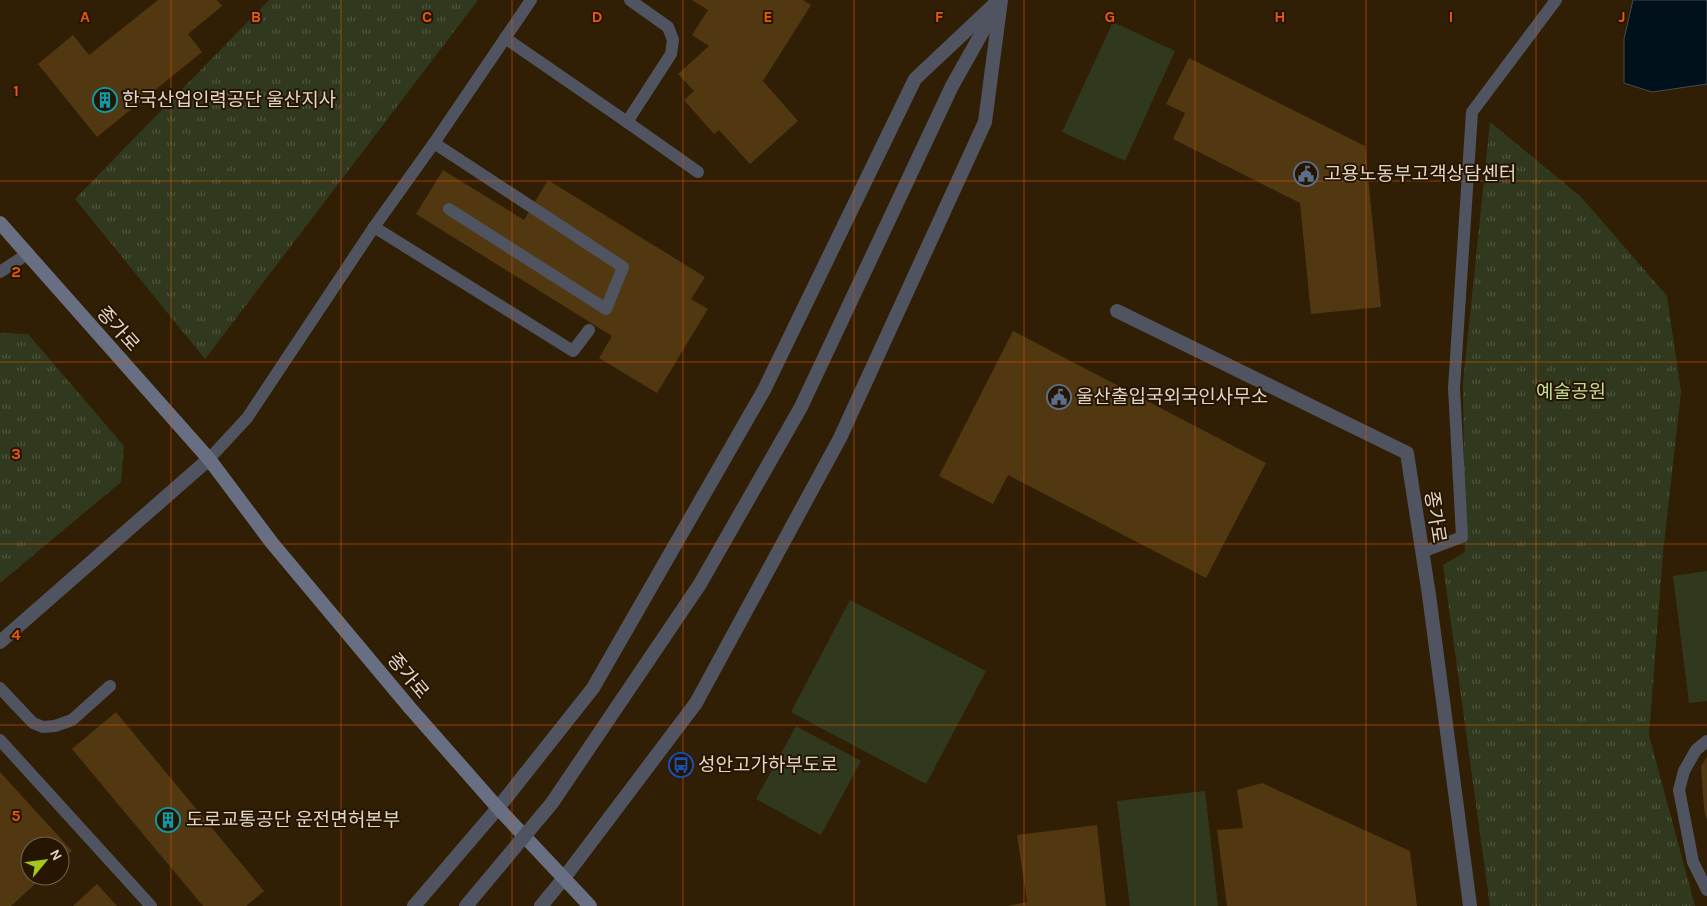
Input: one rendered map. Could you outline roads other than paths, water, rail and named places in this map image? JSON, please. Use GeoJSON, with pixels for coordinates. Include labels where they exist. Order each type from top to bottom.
{"type":"FeatureCollection","features":[{"type":"Feature","properties":{"kind":"main road","name":"종가로"},"geometry":{"type":"LineString","coordinates":[[0,222],[209,459],[272,543],[410,708],[498,808],[590,906]]}},
{"type":"Feature","properties":{"kind":"street"},"geometry":{"type":"LineString","coordinates":[[466,906],[552,803],[700,584],[801,406],[952,86],[1000,0]]}},
{"type":"Feature","properties":{"kind":"street"},"geometry":{"type":"LineString","coordinates":[[414,906],[498,808],[593,688],[764,390],[915,79],[1000,0]]}},
{"type":"Feature","properties":{"kind":"street"},"geometry":{"type":"LineString","coordinates":[[541,906],[696,703],[840,438],[985,122],[1000,0]]}},
{"type":"Feature","properties":{"kind":"street","name":"종가로"},"geometry":{"type":"LineString","coordinates":[[1117,311],[1407,453],[1429,595],[1470,906]]}},
{"type":"Feature","properties":{"kind":"street"},"geometry":{"type":"LineString","coordinates":[[0,642],[209,459]]}},
{"type":"Feature","properties":{"kind":"lane"},"geometry":{"type":"LineString","coordinates":[[209,459],[247,418],[374,227],[434,143],[531,0]]}},
{"type":"Feature","properties":{"kind":"lane"},"geometry":{"type":"LineString","coordinates":[[627,122],[671,54],[673,40],[668,27],[630,0]]}},
{"type":"Feature","properties":{"kind":"lane"},"geometry":{"type":"LineString","coordinates":[[1422,552],[1462,537],[1454,388],[1472,112],[1556,0]]}},
{"type":"Feature","properties":{"kind":"lane"},"geometry":{"type":"LineString","coordinates":[[505,38],[698,172]]}},
{"type":"Feature","properties":{"kind":"lane"},"geometry":{"type":"LineString","coordinates":[[434,143],[623,267],[606,309],[448,209]]}},
{"type":"Feature","properties":{"kind":"lane"},"geometry":{"type":"LineString","coordinates":[[374,227],[573,351],[589,330]]}},
{"type":"Feature","properties":{"kind":"lane"},"geometry":{"type":"LineString","coordinates":[[0,272],[27,254]]}},
{"type":"Feature","properties":{"kind":"lane"},"geometry":{"type":"LineString","coordinates":[[0,688],[32,723],[43,727],[55,726],[72,720],[110,686]]}},
{"type":"Feature","properties":{"kind":"lane"},"geometry":{"type":"LineString","coordinates":[[0,740],[151,906]]}},
{"type":"Feature","properties":{"kind":"lane"},"geometry":{"type":"LineString","coordinates":[[1707,741],[1696,750],[1684,771],[1679,790],[1693,862],[1707,890]]}},
{"type":"Feature","properties":{"kind":"water"},"geometry":{"type":"Polygon","coordinates":[[[1633,0],[1707,0],[1707,84],[1652,92],[1624,83],[1624,39],[1633,0]]]}},
{"type":"Feature","properties":{"kind":"place","name":"한국산업인력공단 울산지사"},"geometry":{"type":"Point","coordinates":[105,100]}},
{"type":"Feature","properties":{"kind":"place","name":"고용노동부고객상담센터"},"geometry":{"type":"Point","coordinates":[1306,174]}},
{"type":"Feature","properties":{"kind":"place","name":"울산출입국외국인사무소"},"geometry":{"type":"Point","coordinates":[1059,397]}},
{"type":"Feature","properties":{"kind":"place","name":"성안고가하부도로"},"geometry":{"type":"Point","coordinates":[681,765]}},
{"type":"Feature","properties":{"kind":"place","name":"도로교통공단 운전면허본부"},"geometry":{"type":"Point","coordinates":[168,820]}},
{"type":"Feature","properties":{"kind":"park label","name":"예술공원"},"geometry":{"type":"Point","coordinates":[1571,392]}}]}
